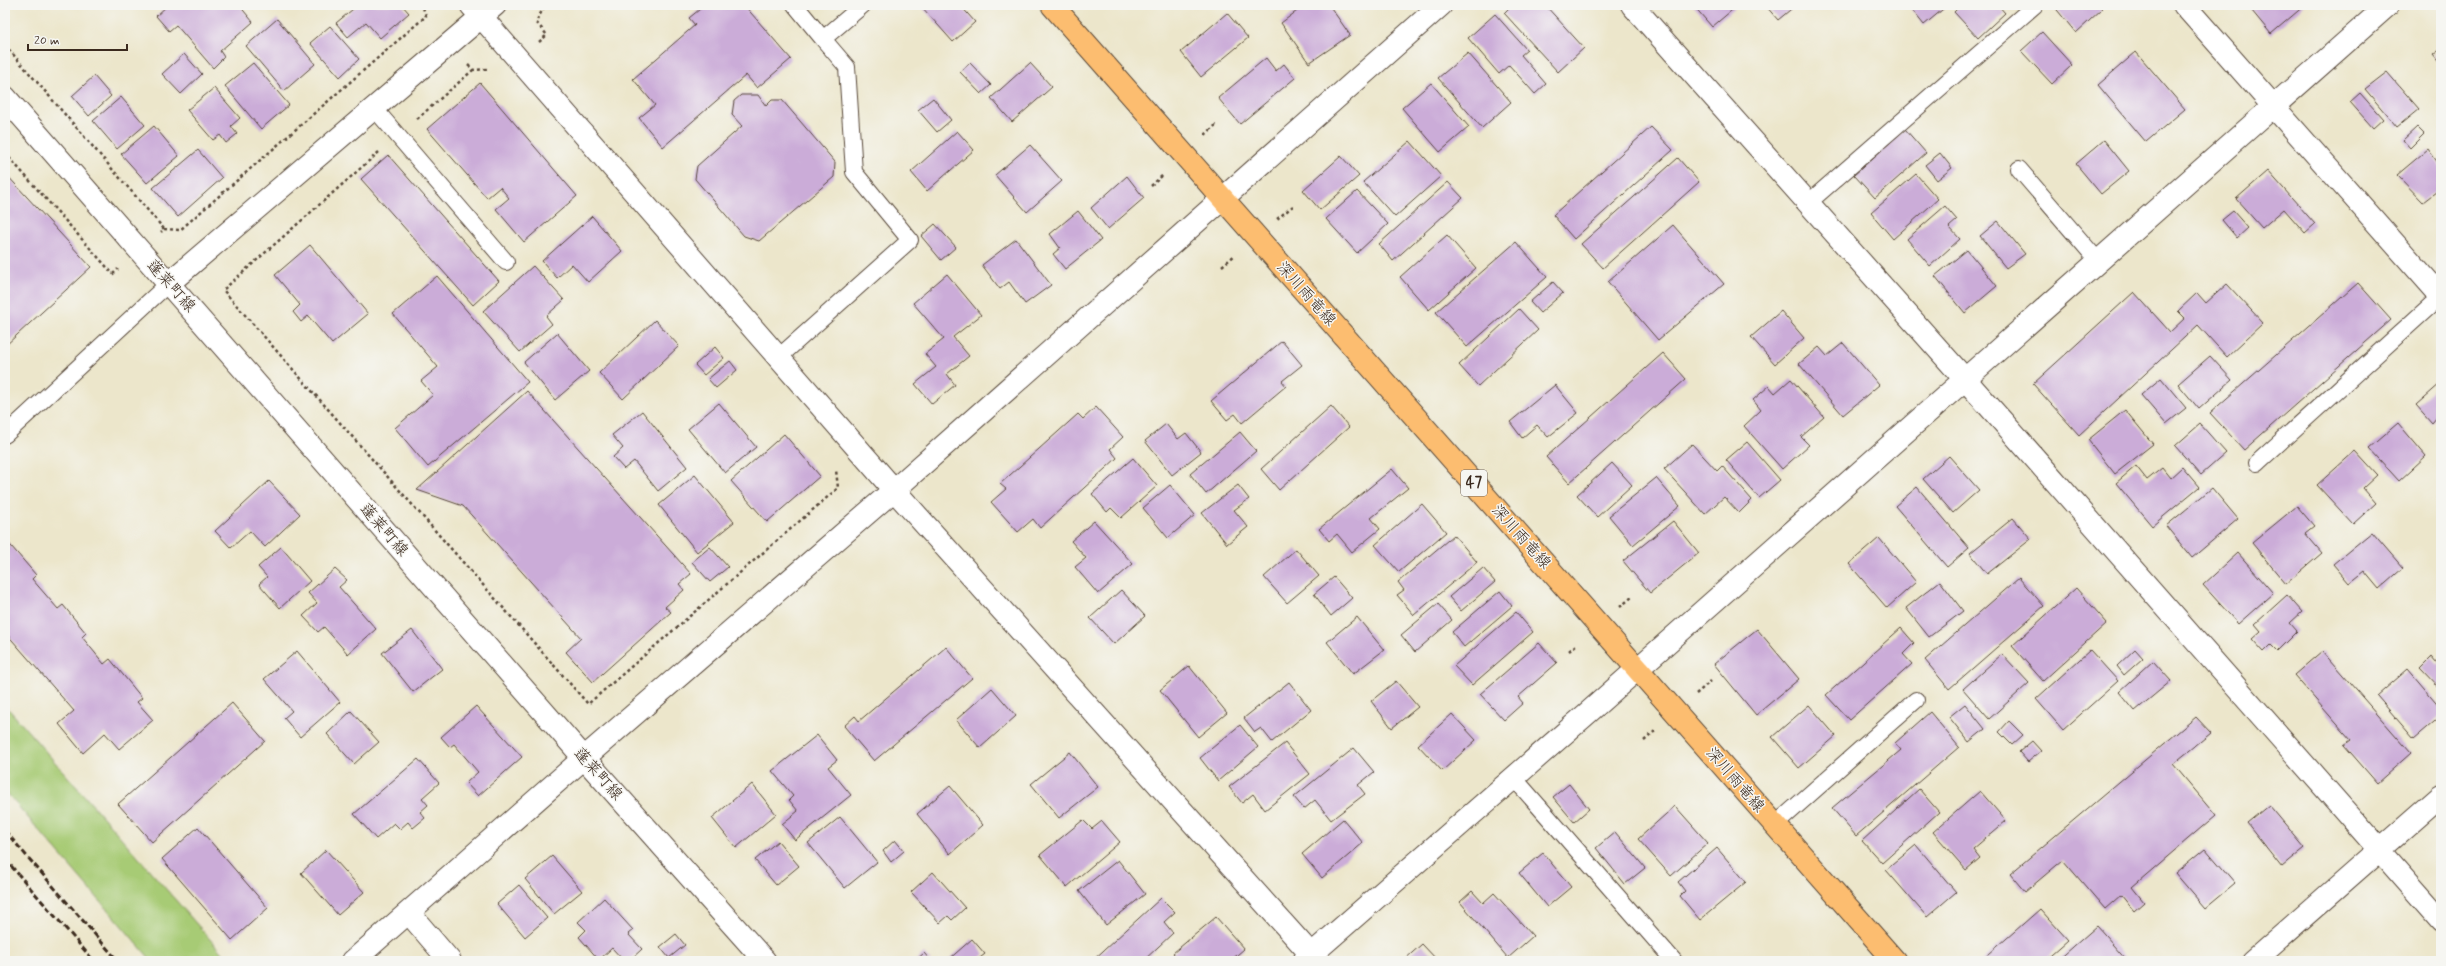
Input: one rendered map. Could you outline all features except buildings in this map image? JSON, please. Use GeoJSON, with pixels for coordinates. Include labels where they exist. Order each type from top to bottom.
{"type":"FeatureCollection","features":[{"type":"Feature","properties":{"kind":"main road","name":"深川雨竜線"},"geometry":{"type":"LineString","coordinates":[[1052,5],[1895,961]]}},
{"type":"Feature","properties":{"kind":"street"},"geometry":{"type":"LineString","coordinates":[[353,961],[584,758],[894,490],[1221,198],[1441,5]]}},
{"type":"Feature","properties":{"kind":"street"},"geometry":{"type":"LineString","coordinates":[[1632,5],[2380,848],[2441,920]]}},
{"type":"Feature","properties":{"kind":"street"},"geometry":{"type":"LineString","coordinates":[[2184,5],[2441,296]]}},
{"type":"Feature","properties":{"kind":"street"},"geometry":{"type":"LineString","coordinates":[[169,284],[374,108],[483,9],[894,490],[1311,959],[1637,668],[2388,5]]}},
{"type":"Feature","properties":{"kind":"street","name":"蓬莱町線"},"geometry":{"type":"LineString","coordinates":[[5,98],[584,758],[765,961]]}},
{"type":"Feature","properties":{"kind":"street"},"geometry":{"type":"LineString","coordinates":[[2253,961],[2441,796]]}},
{"type":"Feature","properties":{"kind":"street"},"geometry":{"type":"LineString","coordinates":[[408,913],[450,961]]}},
{"type":"Feature","properties":{"kind":"lane"},"geometry":{"type":"LineString","coordinates":[[779,357],[910,240],[854,172],[846,67],[796,5]]}},
{"type":"Feature","properties":{"kind":"lane"},"geometry":{"type":"LineString","coordinates":[[823,39],[862,5]]}},
{"type":"Feature","properties":{"kind":"lane"},"geometry":{"type":"LineString","coordinates":[[1808,203],[2035,5]]}},
{"type":"Feature","properties":{"kind":"lane"},"geometry":{"type":"LineString","coordinates":[[374,108],[506,262]]}},
{"type":"Feature","properties":{"kind":"lane"},"geometry":{"type":"LineString","coordinates":[[2019,169],[2098,261]]}},
{"type":"Feature","properties":{"kind":"lane"},"geometry":{"type":"LineString","coordinates":[[5,436],[169,284]]}},
{"type":"Feature","properties":{"kind":"lane"},"geometry":{"type":"LineString","coordinates":[[2257,463],[2441,296]]}},
{"type":"Feature","properties":{"kind":"lane"},"geometry":{"type":"LineString","coordinates":[[1775,825],[1916,700]]}},
{"type":"Feature","properties":{"kind":"lane"},"geometry":{"type":"LineString","coordinates":[[1514,778],[1674,961]]}},
{"type":"Feature","properties":{"kind":"path"},"geometry":{"type":"LineString","coordinates":[[5,45],[164,228],[180,230],[426,16],[422,5]]}},
{"type":"Feature","properties":{"kind":"path"},"geometry":{"type":"LineString","coordinates":[[472,70],[223,290],[588,704],[838,488],[838,472],[833,466]]}},
{"type":"Feature","properties":{"kind":"path"},"geometry":{"type":"LineString","coordinates":[[5,153],[113,274],[164,228]]}},
{"type":"Feature","properties":{"kind":"green space"},"geometry":{"type":"Polygon","coordinates":[[[5,705],[229,961],[152,961],[5,791],[5,705]]]}},
{"type":"Feature","properties":{"kind":"railway"},"geometry":{"type":"LineString","coordinates":[[5,831],[118,961]]}},
{"type":"Feature","properties":{"kind":"railway"},"geometry":{"type":"LineString","coordinates":[[5,859],[94,961]]}}]}
